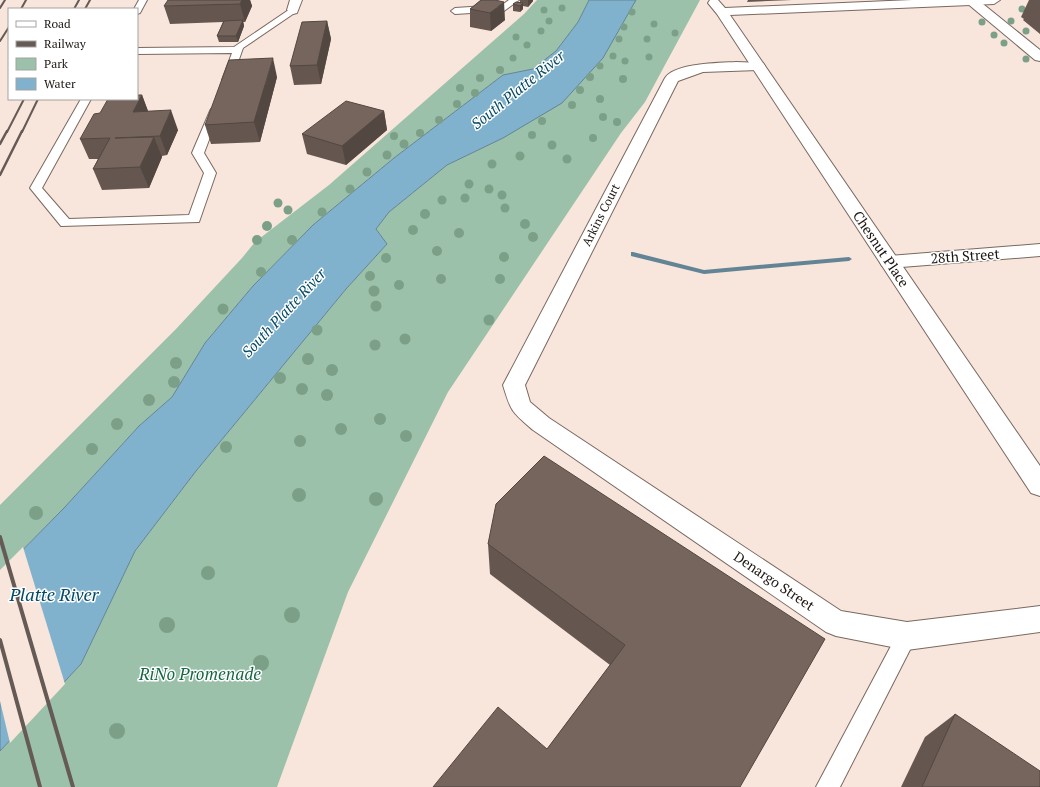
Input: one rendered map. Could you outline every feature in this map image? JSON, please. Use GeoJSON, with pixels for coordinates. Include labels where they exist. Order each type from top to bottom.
{"type":"FeatureCollection","features":[{"type":"Feature","properties":{"kind":"street"},"geometry":{"type":"LineString","coordinates":[[716,4],[994,0]]}},
{"type":"Feature","properties":{"kind":"street"},"geometry":{"type":"LineString","coordinates":[[972,1],[1039,56]]}},
{"type":"Feature","properties":{"kind":"street","name":"Chesnut Place"},"geometry":{"type":"LineString","coordinates":[[716,4],[1040,486]]}},
{"type":"Feature","properties":{"kind":"street","name":"Arkins Court"},"geometry":{"type":"LineString","coordinates":[[541,424],[520,406],[514,385],[672,78],[685,71],[699,68],[758,66]]}},
{"type":"Feature","properties":{"kind":"street","name":"28th Street"},"geometry":{"type":"LineString","coordinates":[[889,262],[1040,250]]}},
{"type":"Feature","properties":{"kind":"street","name":"Denargo Street"},"geometry":{"type":"LineString","coordinates":[[541,424],[836,623],[907,636],[1040,619]]}},
{"type":"Feature","properties":{"kind":"lane"},"geometry":{"type":"LineString","coordinates":[[138,9],[143,0]]}},
{"type":"Feature","properties":{"kind":"lane"},"geometry":{"type":"LineString","coordinates":[[455,11],[504,8],[515,0]]}},
{"type":"Feature","properties":{"kind":"lane"},"geometry":{"type":"LineString","coordinates":[[85,100],[36,188],[66,224],[194,219],[210,173],[198,152],[238,50],[295,5]]}},
{"type":"Feature","properties":{"kind":"lane"},"geometry":{"type":"LineString","coordinates":[[138,51],[238,50]]}},
{"type":"Feature","properties":{"kind":"lane"},"geometry":{"type":"LineString","coordinates":[[828,787],[907,636]]}},
{"type":"Feature","properties":{"kind":"green space"},"geometry":{"type":"Polygon","coordinates":[[[537,0],[589,0],[578,22],[556,51],[533,69],[503,75],[394,158],[313,225],[253,286],[205,343],[172,397],[139,426],[64,508],[0,573],[0,505],[176,329],[255,242],[329,185],[524,14],[537,0]]]}},
{"type":"Feature","properties":{"kind":"green space","name":"RiNo Promenade"},"geometry":{"type":"Polygon","coordinates":[[[636,0],[700,0],[645,102],[621,133],[448,392],[348,592],[277,787],[0,787],[0,751],[81,664],[135,551],[196,471],[346,289],[387,244],[376,229],[389,212],[447,165],[503,138],[625,17],[636,0]]]}},
{"type":"Feature","properties":{"kind":"water","name":"Platte River"},"geometry":{"type":"Polygon","coordinates":[[[589,0],[636,0],[603,58],[562,103],[503,138],[447,165],[389,212],[376,229],[387,244],[346,289],[196,471],[135,551],[81,664],[0,751],[0,573],[64,508],[139,426],[172,397],[205,343],[253,286],[313,225],[394,158],[503,75],[533,69],[556,51],[578,22],[589,0]]]}},
{"type":"Feature","properties":{"kind":"pier"},"geometry":{"type":"Polygon","coordinates":[[[23,547],[65,684],[10,743],[0,701],[0,570],[23,547]]]}},
{"type":"Feature","properties":{"kind":"building"},"geometry":{"type":"Polygon","coordinates":[[[168,0],[242,0],[240,4],[164,6],[168,0]]]}},
{"type":"Feature","properties":{"kind":"building"},"geometry":{"type":"Polygon","coordinates":[[[481,0],[495,0],[504,2],[490,13],[470,9],[481,0]]]}},
{"type":"Feature","properties":{"kind":"building"},"geometry":{"type":"Polygon","coordinates":[[[516,2],[523,3],[520,6],[513,4],[516,2]]]}},
{"type":"Feature","properties":{"kind":"building"},"geometry":{"type":"Polygon","coordinates":[[[243,20],[236,36],[217,36],[224,21],[243,20]]]}},
{"type":"Feature","properties":{"kind":"building"},"geometry":{"type":"Polygon","coordinates":[[[327,21],[317,65],[290,66],[302,22],[327,21]]]}},
{"type":"Feature","properties":{"kind":"building"},"geometry":{"type":"Polygon","coordinates":[[[273,58],[254,122],[205,125],[229,60],[273,58]]]}},
{"type":"Feature","properties":{"kind":"building"},"geometry":{"type":"Polygon","coordinates":[[[138,95],[142,95],[133,112],[171,110],[160,136],[115,138],[154,137],[140,167],[93,169],[110,138],[80,139],[94,114],[100,113],[107,100],[138,100],[138,95]]]}},
{"type":"Feature","properties":{"kind":"building"},"geometry":{"type":"Polygon","coordinates":[[[346,101],[384,111],[342,146],[302,134],[346,101]]]}},
{"type":"Feature","properties":{"kind":"building"},"geometry":{"type":"Polygon","coordinates":[[[544,456],[825,639],[740,787],[433,787],[498,707],[547,749],[625,645],[488,544],[496,504],[544,456]]]}},
{"type":"Feature","properties":{"kind":"building"},"geometry":{"type":"Polygon","coordinates":[[[955,714],[1040,771],[1040,787],[922,787],[955,714]]]}},
{"type":"Feature","properties":{"kind":"waterway"},"geometry":{"type":"LineString","coordinates":[[633,254],[704,272],[849,259]]}},
{"type":"Feature","properties":{"kind":"railway"},"geometry":{"type":"LineString","coordinates":[[0,8],[5,0]]}},
{"type":"Feature","properties":{"kind":"railway"},"geometry":{"type":"LineString","coordinates":[[22,8],[26,0]]}},
{"type":"Feature","properties":{"kind":"railway"},"geometry":{"type":"LineString","coordinates":[[75,8],[79,0]]}},
{"type":"Feature","properties":{"kind":"railway"},"geometry":{"type":"LineString","coordinates":[[86,8],[90,0]]}},
{"type":"Feature","properties":{"kind":"railway"},"geometry":{"type":"LineString","coordinates":[[0,41],[8,29]]}},
{"type":"Feature","properties":{"kind":"railway"},"geometry":{"type":"LineString","coordinates":[[7,132],[23,100]]}},
{"type":"Feature","properties":{"kind":"railway"},"geometry":{"type":"LineString","coordinates":[[22,132],[38,100]]}},
{"type":"Feature","properties":{"kind":"railway"},"geometry":{"type":"LineString","coordinates":[[0,144],[7,131]]}},
{"type":"Feature","properties":{"kind":"railway"},"geometry":{"type":"LineString","coordinates":[[0,175],[22,131]]}},
{"type":"Feature","properties":{"kind":"railway"},"geometry":{"type":"LineString","coordinates":[[0,537],[73,787]]}},
{"type":"Feature","properties":{"kind":"railway"},"geometry":{"type":"LineString","coordinates":[[0,640],[40,787]]}},
{"type":"Feature","properties":{"kind":"water label","name":"South Platte River"},"geometry":{"type":"Point","coordinates":[518,90]}},
{"type":"Feature","properties":{"kind":"water label","name":"South Platte River"},"geometry":{"type":"Point","coordinates":[284,313]}}]}
